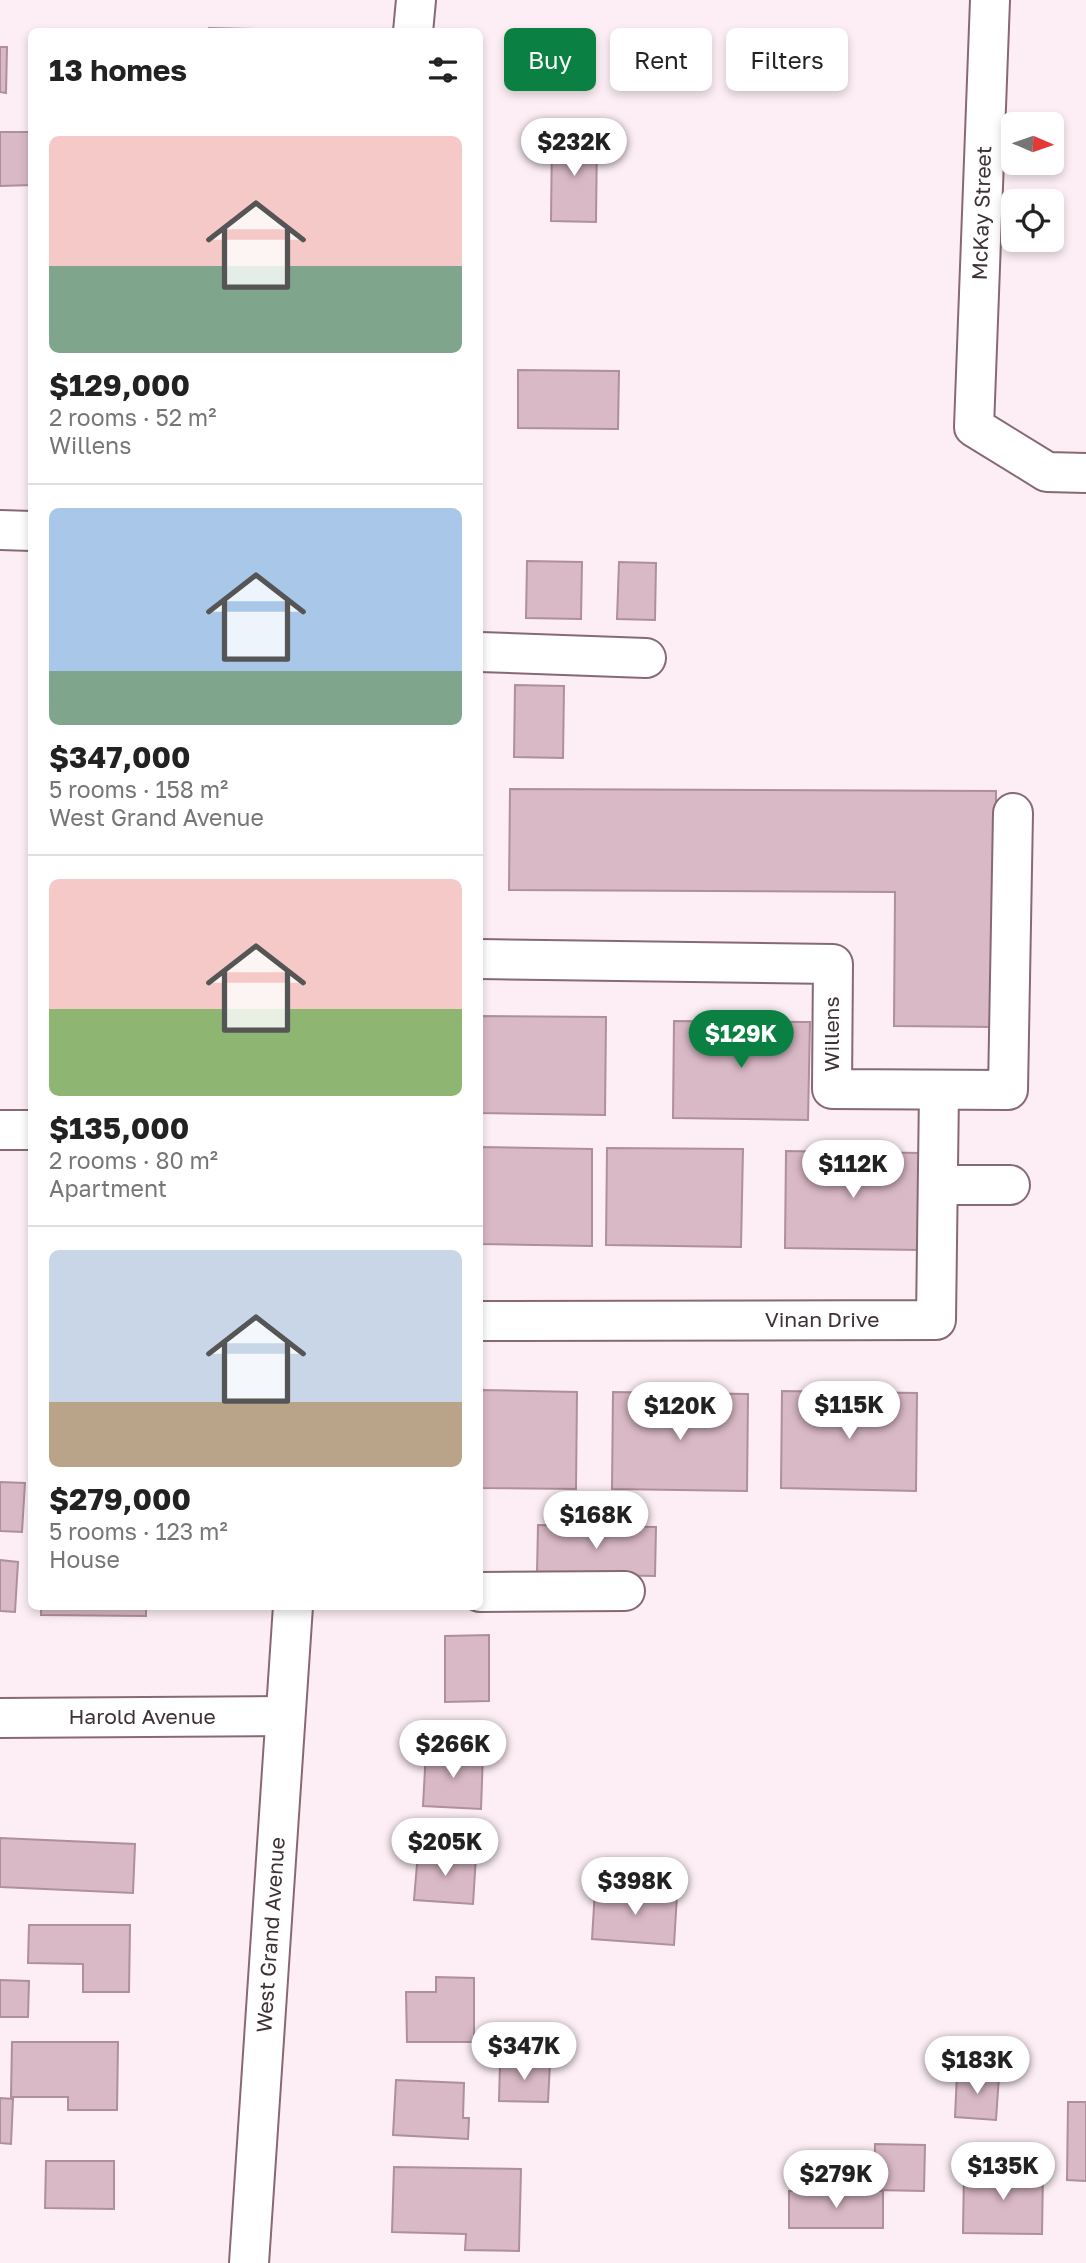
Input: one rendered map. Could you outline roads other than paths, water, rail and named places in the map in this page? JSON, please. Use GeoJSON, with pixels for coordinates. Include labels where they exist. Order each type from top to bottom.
{"type":"FeatureCollection","features":[{"type":"Feature","properties":{"kind":"street"},"geometry":{"type":"LineString","coordinates":[[413,28],[416,0]]}},
{"type":"Feature","properties":{"kind":"street","name":"McKay Street"},"geometry":{"type":"LineString","coordinates":[[990,0],[974,427],[1047,472],[1086,473]]}},
{"type":"Feature","properties":{"kind":"street"},"geometry":{"type":"LineString","coordinates":[[0,530],[28,531]]}},
{"type":"Feature","properties":{"kind":"street"},"geometry":{"type":"LineString","coordinates":[[483,652],[646,658]]}},
{"type":"Feature","properties":{"kind":"street","name":"Willens"},"geometry":{"type":"LineString","coordinates":[[483,960],[833,964],[832,1089],[1009,1090],[1013,813]]}},
{"type":"Feature","properties":{"kind":"street","name":"Vinan Drive"},"geometry":{"type":"LineString","coordinates":[[483,1321],[936,1320],[939,1091]]}},
{"type":"Feature","properties":{"kind":"street"},"geometry":{"type":"LineString","coordinates":[[0,1130],[28,1130]]}},
{"type":"Feature","properties":{"kind":"street"},"geometry":{"type":"LineString","coordinates":[[938,1185],[1010,1185]]}},
{"type":"Feature","properties":{"kind":"street"},"geometry":{"type":"LineString","coordinates":[[483,1592],[625,1591]]}},
{"type":"Feature","properties":{"kind":"street","name":"West Grand Avenue"},"geometry":{"type":"LineString","coordinates":[[249,2263],[293,1610]]}},
{"type":"Feature","properties":{"kind":"street","name":"Harold Avenue"},"geometry":{"type":"LineString","coordinates":[[0,1718],[285,1716]]}}]}
